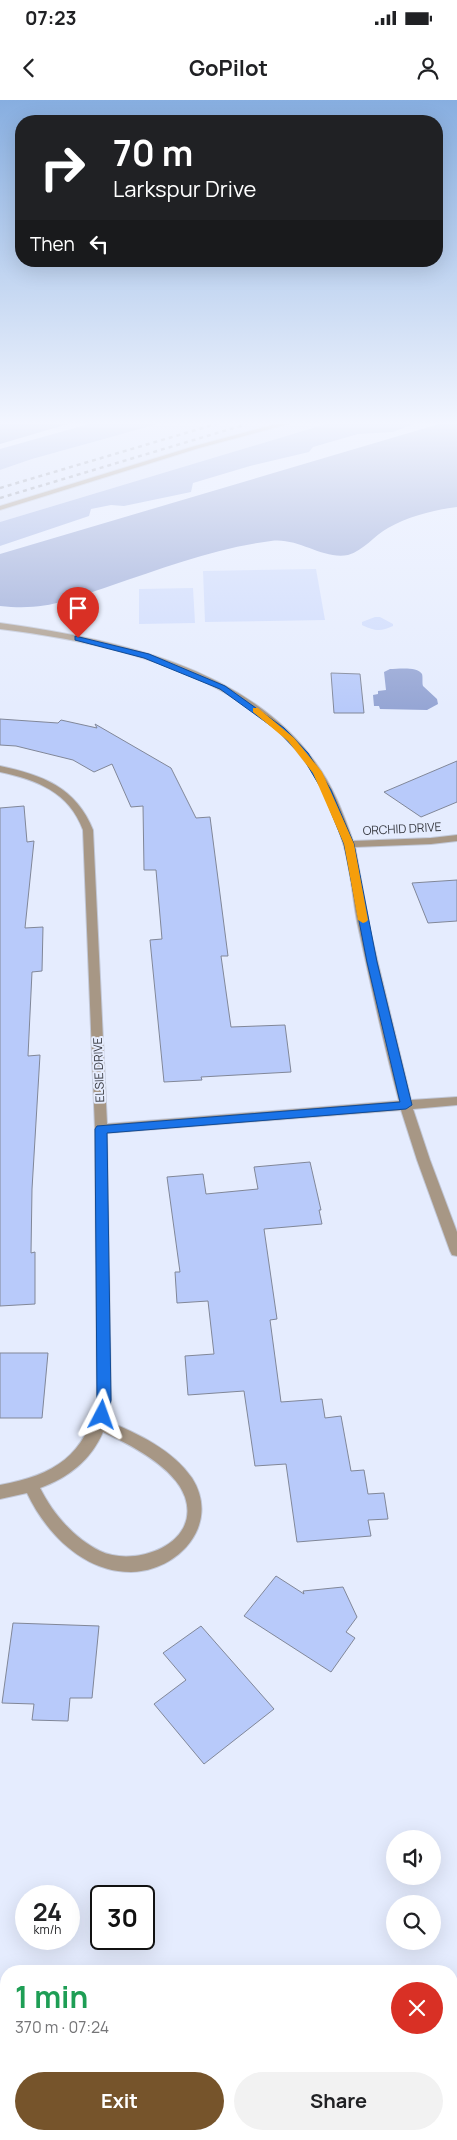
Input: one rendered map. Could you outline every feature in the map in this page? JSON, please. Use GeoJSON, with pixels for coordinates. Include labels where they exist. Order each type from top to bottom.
{"type":"FeatureCollection","features":[{"type":"Feature","properties":{"kind":"street"},"geometry":{"type":"LineString","coordinates":[[0,626],[60,634],[120,648],[154,659],[222,688],[281,730],[305,755],[326,790],[349,844],[370,953],[406,1105],[457,1251]]}},
{"type":"Feature","properties":{"kind":"street","name":"ELSIE DRIVE"},"geometry":{"type":"LineString","coordinates":[[0,769],[28,776],[52,787],[72,801],[81,812],[86,823],[89,846],[101,1129],[104,1400],[100,1424],[94,1437],[78,1458],[56,1475],[31,1485],[0,1492]]}},
{"type":"Feature","properties":{"kind":"street","name":"ORCHID DRIVE"},"geometry":{"type":"LineString","coordinates":[[349,844],[424,842],[457,838]]}},
{"type":"Feature","properties":{"kind":"street"},"geometry":{"type":"LineString","coordinates":[[101,1129],[457,1101]]}},
{"type":"Feature","properties":{"kind":"street"},"geometry":{"type":"LineString","coordinates":[[31,1485],[38,1503],[53,1523],[77,1545],[98,1558],[122,1565],[135,1565],[159,1559],[179,1544],[191,1526],[194,1515],[192,1495],[187,1485],[165,1461],[120,1433],[100,1424]]}},
{"type":"Feature","properties":{"kind":"shaded area"},"geometry":{"type":"Polygon","coordinates":[[[9,519],[80,519],[0,546],[0,522],[9,519]]]}},
{"type":"Feature","properties":{"kind":"shaded area"},"geometry":{"type":"Polygon","coordinates":[[[118,519],[406,519],[383,531],[364,547],[348,555],[329,554],[291,542],[271,541],[250,544],[189,559],[82,596],[44,606],[0,606],[0,554],[118,519]]]}},
{"type":"Feature","properties":{"kind":"shaded area"},"geometry":{"type":"Polygon","coordinates":[[[316,569],[325,620],[205,622],[203,571],[316,569]]]}},
{"type":"Feature","properties":{"kind":"shaded area"},"geometry":{"type":"Polygon","coordinates":[[[193,588],[195,623],[139,624],[139,589],[193,588]]]}},
{"type":"Feature","properties":{"kind":"shaded area"},"geometry":{"type":"Polygon","coordinates":[[[380,617],[393,624],[393,626],[378,630],[362,625],[362,622],[380,617]]]}},
{"type":"Feature","properties":{"kind":"shaded area"},"geometry":{"type":"Polygon","coordinates":[[[407,668],[420,671],[423,686],[437,699],[438,704],[427,710],[380,709],[379,706],[374,706],[373,695],[378,694],[378,691],[386,690],[384,672],[390,669],[407,668]]]}},
{"type":"Feature","properties":{"kind":"building"},"geometry":{"type":"Polygon","coordinates":[[[331,673],[360,674],[364,713],[334,713],[331,673]]]}},
{"type":"Feature","properties":{"kind":"building"},"geometry":{"type":"Polygon","coordinates":[[[0,719],[58,723],[61,720],[97,728],[95,724],[171,768],[196,818],[210,817],[228,956],[221,956],[231,1027],[285,1025],[291,1072],[201,1077],[202,1080],[164,1082],[150,940],[162,939],[156,870],[144,870],[143,806],[131,807],[112,764],[94,772],[73,760],[16,746],[0,745],[0,719]]]}},
{"type":"Feature","properties":{"kind":"building"},"geometry":{"type":"Polygon","coordinates":[[[457,761],[457,802],[421,817],[384,792],[457,761]]]}},
{"type":"Feature","properties":{"kind":"building"},"geometry":{"type":"Polygon","coordinates":[[[24,806],[27,842],[34,841],[25,928],[43,927],[42,971],[32,972],[28,1056],[40,1055],[32,1189],[31,1253],[35,1252],[35,1304],[0,1306],[0,808],[24,806]]]}},
{"type":"Feature","properties":{"kind":"building"},"geometry":{"type":"Polygon","coordinates":[[[457,880],[457,921],[428,923],[412,883],[457,880]]]}},
{"type":"Feature","properties":{"kind":"building"},"geometry":{"type":"Polygon","coordinates":[[[310,1162],[321,1210],[319,1210],[322,1224],[264,1229],[277,1319],[270,1320],[281,1402],[322,1399],[325,1418],[341,1416],[351,1471],[364,1470],[368,1494],[384,1493],[388,1519],[368,1520],[371,1536],[297,1542],[286,1464],[255,1466],[244,1391],[188,1395],[185,1356],[214,1354],[208,1301],[177,1303],[175,1272],[180,1272],[167,1177],[203,1174],[206,1194],[258,1189],[254,1167],[310,1162]]]}},
{"type":"Feature","properties":{"kind":"building"},"geometry":{"type":"Polygon","coordinates":[[[0,1353],[48,1353],[42,1418],[0,1418],[0,1353]]]}},
{"type":"Feature","properties":{"kind":"building"},"geometry":{"type":"Polygon","coordinates":[[[276,1576],[304,1594],[303,1591],[343,1587],[357,1617],[346,1632],[355,1638],[331,1672],[244,1616],[276,1576]]]}},
{"type":"Feature","properties":{"kind":"building"},"geometry":{"type":"Polygon","coordinates":[[[13,1623],[99,1626],[92,1698],[70,1698],[68,1721],[32,1720],[34,1704],[2,1703],[13,1623]]]}},
{"type":"Feature","properties":{"kind":"building"},"geometry":{"type":"Polygon","coordinates":[[[201,1626],[274,1709],[204,1764],[154,1704],[186,1680],[163,1653],[201,1626]]]}},
{"type":"Feature","properties":{"kind":"slow traffic"},"geometry":{"type":"LineString","coordinates":[[255,710],[291,740],[317,772],[349,844],[363,920]]}},
{"type":"Feature","properties":{"kind":"route"},"geometry":{"type":"LineString","coordinates":[[78,638],[146,656],[222,688],[245,702],[281,730],[305,755],[317,772],[349,844],[358,898],[406,1105],[101,1129],[104,1400],[102,1415]]}}]}
